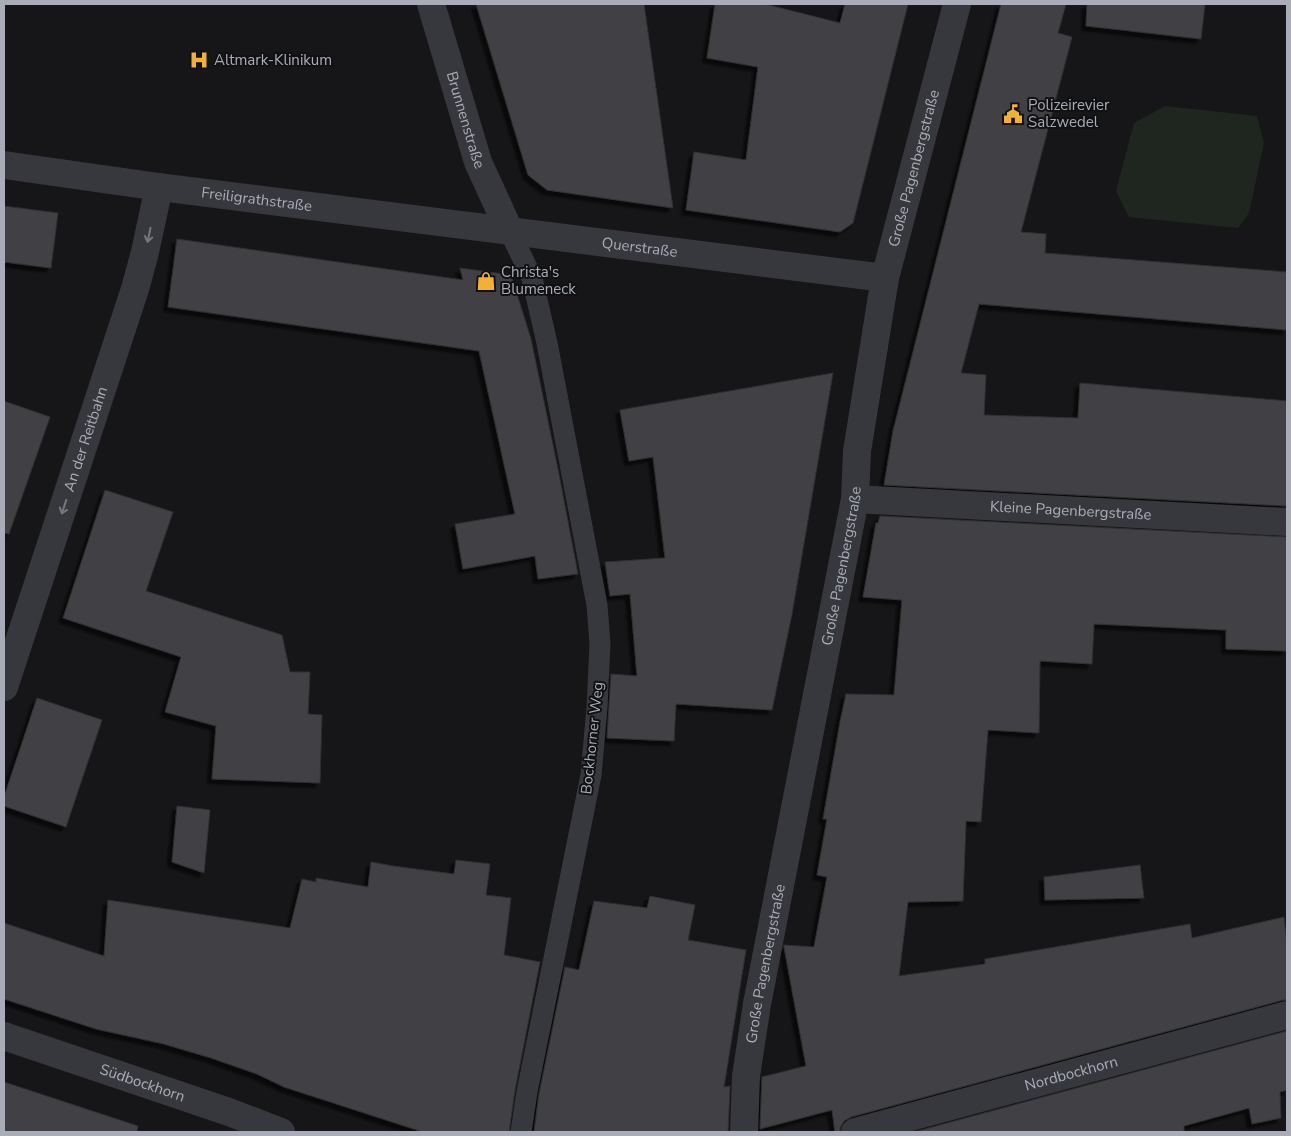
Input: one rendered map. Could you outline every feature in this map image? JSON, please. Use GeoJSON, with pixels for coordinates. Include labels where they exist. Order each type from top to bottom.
{"type":"FeatureCollection","features":[{"type":"Feature","properties":{"kind":"street","name":"Brunnenstraße"},"geometry":{"type":"LineString","coordinates":[[431,4],[478,162],[510,232]]}},
{"type":"Feature","properties":{"kind":"street","name":"Große Pagenbergstraße"},"geometry":{"type":"LineString","coordinates":[[744,1132],[746,1076],[757,1004],[854,499],[857,451],[885,278],[957,4]]}},
{"type":"Feature","properties":{"kind":"street","name":"Freiligrathstraße"},"geometry":{"type":"LineString","coordinates":[[4,165],[510,232]]}},
{"type":"Feature","properties":{"kind":"street","name":"An der Reitbahn"},"geometry":{"type":"LineString","coordinates":[[4,687],[135,289],[159,187]]}},
{"type":"Feature","properties":{"kind":"street","name":"Querstraße"},"geometry":{"type":"LineString","coordinates":[[510,232],[885,278]]}},
{"type":"Feature","properties":{"kind":"street","name":"Kleine Pagenbergstraße"},"geometry":{"type":"LineString","coordinates":[[854,499],[1287,522]]}},
{"type":"Feature","properties":{"kind":"street","name":"Nordbockhorn"},"geometry":{"type":"LineString","coordinates":[[855,1132],[1287,1015]]}},
{"type":"Feature","properties":{"kind":"street","name":"Südbockhorn"},"geometry":{"type":"LineString","coordinates":[[4,1036],[229,1112],[281,1132]]}},
{"type":"Feature","properties":{"kind":"lane","name":"Bockhorner Weg"},"geometry":{"type":"LineString","coordinates":[[510,232],[532,278],[547,343],[595,597],[600,644],[591,775],[527,1092],[521,1132]]}},
{"type":"Feature","properties":{"kind":"shaded area"},"geometry":{"type":"Polygon","coordinates":[[[1165,106],[1257,116],[1264,143],[1249,213],[1238,228],[1129,217],[1116,191],[1134,123],[1165,106]]]}},
{"type":"Feature","properties":{"kind":"building"},"geometry":{"type":"Polygon","coordinates":[[[476,4],[644,4],[673,208],[547,190],[528,175],[476,4]]]}},
{"type":"Feature","properties":{"kind":"building"},"geometry":{"type":"Polygon","coordinates":[[[715,4],[765,4],[840,23],[845,4],[908,4],[853,223],[840,232],[686,210],[694,152],[746,160],[758,67],[707,58],[715,4]]]}},
{"type":"Feature","properties":{"kind":"building"},"geometry":{"type":"Polygon","coordinates":[[[1001,4],[1066,4],[1058,33],[1072,37],[1021,232],[1046,234],[1045,253],[1287,272],[1287,330],[979,304],[961,373],[986,375],[984,415],[1078,418],[1080,383],[1287,401],[1287,506],[884,485],[893,431],[1001,4]]]}},
{"type":"Feature","properties":{"kind":"building"},"geometry":{"type":"Polygon","coordinates":[[[1087,4],[1205,4],[1201,39],[1086,26],[1087,4]]]}},
{"type":"Feature","properties":{"kind":"building"},"geometry":{"type":"Polygon","coordinates":[[[4,206],[58,213],[51,268],[4,262],[4,206]]]}},
{"type":"Feature","properties":{"kind":"building"},"geometry":{"type":"Polygon","coordinates":[[[177,239],[463,280],[460,268],[511,275],[531,339],[578,574],[538,579],[535,556],[463,569],[455,524],[515,514],[479,351],[168,307],[177,239]]]}},
{"type":"Feature","properties":{"kind":"building"},"geometry":{"type":"Polygon","coordinates":[[[833,373],[792,614],[772,710],[676,704],[674,741],[607,738],[611,674],[637,676],[630,594],[610,596],[605,562],[665,558],[653,457],[629,461],[620,410],[833,373]]]}},
{"type":"Feature","properties":{"kind":"building"},"geometry":{"type":"Polygon","coordinates":[[[4,401],[50,417],[9,534],[4,533],[4,401]]]}},
{"type":"Feature","properties":{"kind":"building"},"geometry":{"type":"Polygon","coordinates":[[[105,490],[173,512],[146,591],[282,635],[290,672],[310,672],[308,714],[322,715],[320,783],[212,779],[216,726],[165,712],[181,657],[63,618],[105,490]]]}},
{"type":"Feature","properties":{"kind":"building"},"geometry":{"type":"Polygon","coordinates":[[[880,516],[1287,537],[1287,651],[1226,649],[1226,630],[1094,624],[1092,664],[1040,661],[1039,733],[988,730],[981,822],[966,821],[963,901],[908,902],[899,976],[985,964],[985,959],[1190,924],[1192,938],[1284,917],[1287,946],[1287,1000],[851,1117],[844,1121],[840,1132],[835,1132],[832,1110],[760,1129],[762,1077],[806,1066],[784,945],[814,947],[827,877],[817,875],[827,819],[823,819],[846,694],[894,695],[902,600],[863,597],[876,523],[878,523],[880,516]]]}},
{"type":"Feature","properties":{"kind":"building"},"geometry":{"type":"Polygon","coordinates":[[[37,698],[102,720],[66,827],[4,806],[4,797],[37,698]]]}},
{"type":"Feature","properties":{"kind":"building"},"geometry":{"type":"Polygon","coordinates":[[[177,806],[210,810],[204,873],[172,862],[177,806]]]}},
{"type":"Feature","properties":{"kind":"building"},"geometry":{"type":"Polygon","coordinates":[[[456,860],[490,864],[486,895],[511,898],[504,955],[540,962],[515,1090],[509,1132],[423,1132],[284,1087],[257,1074],[211,1058],[164,1044],[96,1029],[4,999],[4,923],[104,956],[108,900],[290,928],[302,879],[316,882],[316,878],[368,887],[371,862],[454,874],[456,860]]]}},
{"type":"Feature","properties":{"kind":"building"},"geometry":{"type":"Polygon","coordinates":[[[1140,865],[1144,898],[1045,900],[1044,877],[1140,865]]]}},
{"type":"Feature","properties":{"kind":"building"},"geometry":{"type":"Polygon","coordinates":[[[650,896],[695,905],[688,940],[746,950],[724,1087],[730,1086],[728,1132],[534,1132],[539,1094],[565,967],[579,970],[594,901],[647,908],[650,896]]]}},
{"type":"Feature","properties":{"kind":"building"},"geometry":{"type":"Polygon","coordinates":[[[1287,1031],[1287,1090],[1280,1092],[1281,1118],[1252,1124],[1249,1108],[1184,1126],[1184,1132],[914,1132],[1287,1031]]]}},
{"type":"Feature","properties":{"kind":"building"},"geometry":{"type":"Polygon","coordinates":[[[4,1082],[138,1126],[137,1132],[4,1132],[4,1082]]]}},
{"type":"Feature","properties":{"kind":"place","name":"Altmark-Klinikum"},"geometry":{"type":"Point","coordinates":[199,60]}},
{"type":"Feature","properties":{"kind":"place","name":"Polizeirevier Salzwedel"},"geometry":{"type":"Point","coordinates":[1013,114]}},
{"type":"Feature","properties":{"kind":"place","name":"Christa's Blumeneck"},"geometry":{"type":"Point","coordinates":[486,281]}}]}
